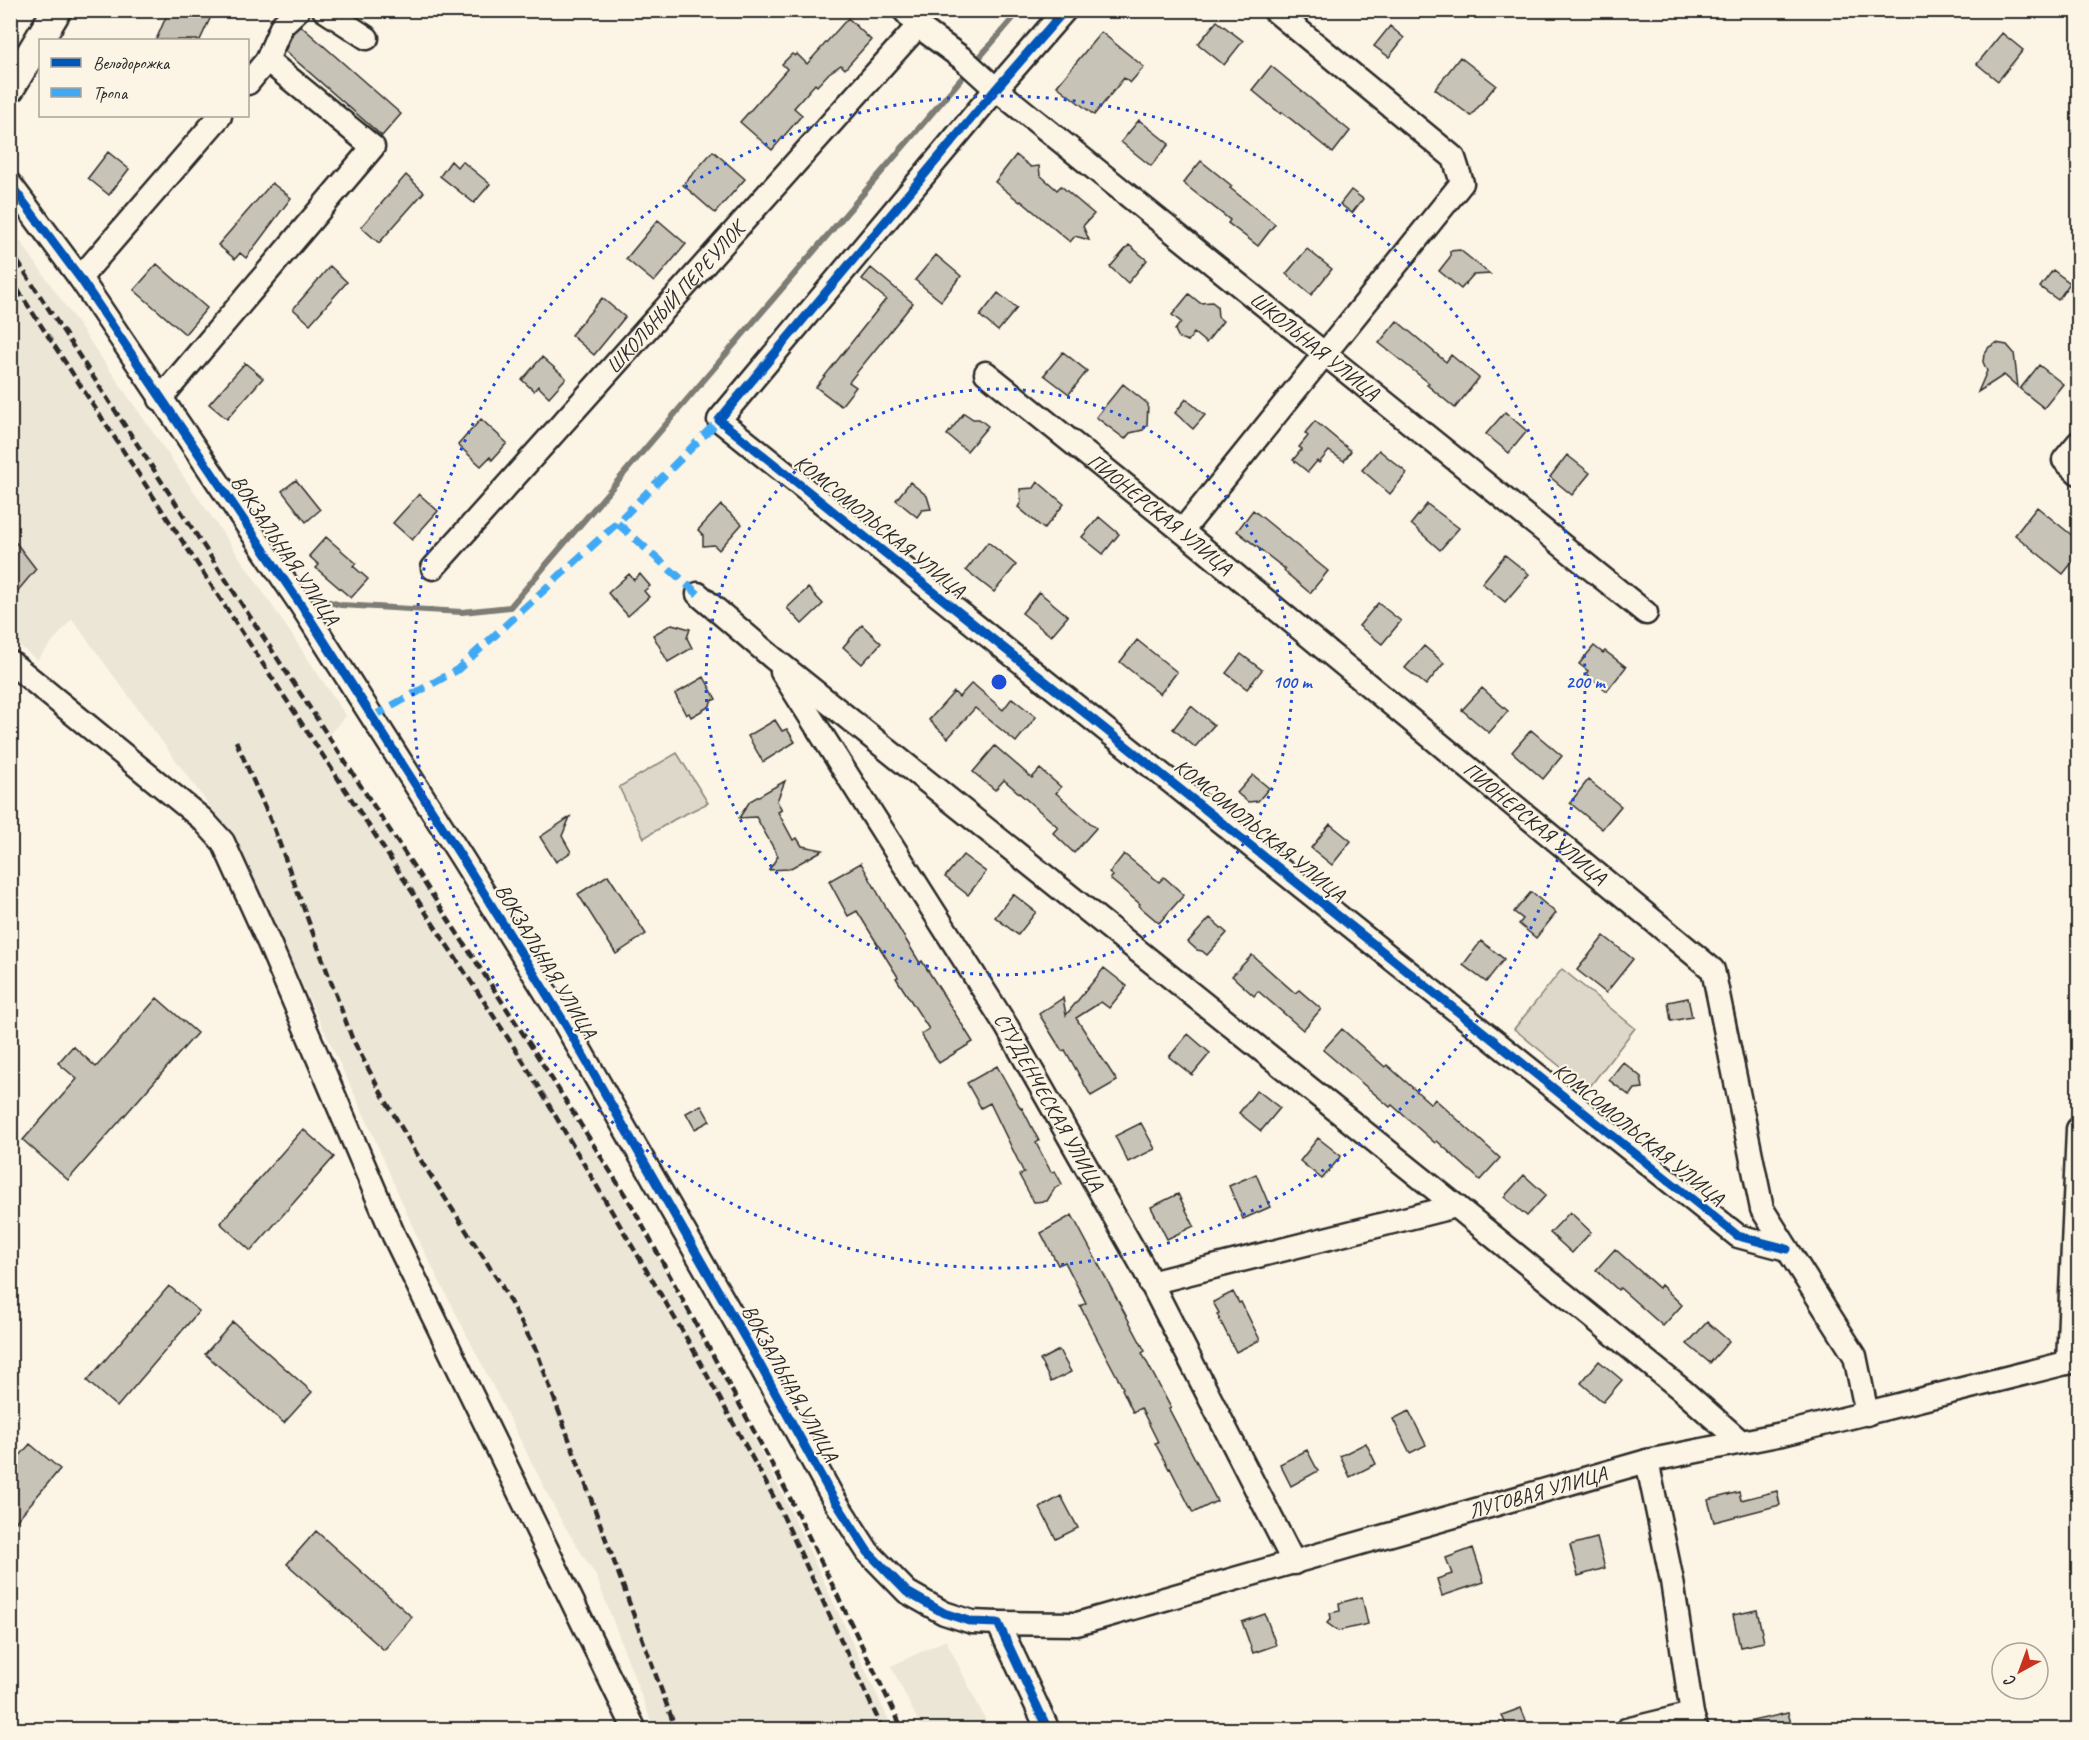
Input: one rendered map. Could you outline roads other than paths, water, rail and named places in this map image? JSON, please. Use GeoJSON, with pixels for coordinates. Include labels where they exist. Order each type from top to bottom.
{"type":"FeatureCollection","features":[{"type":"Feature","properties":{"kind":"main road"},"geometry":{"type":"LineString","coordinates":[[40,39],[57,10]]}},
{"type":"Feature","properties":{"kind":"main road"},"geometry":{"type":"LineString","coordinates":[[10,88],[39,40]]}},
{"type":"Feature","properties":{"kind":"street"},"geometry":{"type":"LineString","coordinates":[[249,82],[267,60],[282,25],[298,10]]}},
{"type":"Feature","properties":{"kind":"street"},"geometry":{"type":"LineString","coordinates":[[324,10],[367,39]]}},
{"type":"Feature","properties":{"kind":"street"},"geometry":{"type":"LineString","coordinates":[[990,84],[1065,10]]}},
{"type":"Feature","properties":{"kind":"street"},"geometry":{"type":"LineString","coordinates":[[1182,531],[1462,183],[1454,158],[1274,10]]}},
{"type":"Feature","properties":{"kind":"street","name":"ШКОЛЬНАЯ УЛИЦА"},"geometry":{"type":"LineString","coordinates":[[911,18],[1646,613]]}},
{"type":"Feature","properties":{"kind":"street","name":"ШКОЛЬНЫЙ ПЕРЕУЛОК"},"geometry":{"type":"LineString","coordinates":[[433,568],[911,18]]}},
{"type":"Feature","properties":{"kind":"street"},"geometry":{"type":"LineString","coordinates":[[160,399],[373,147],[267,60]]}},
{"type":"Feature","properties":{"kind":"street","name":"КОМСОМОЛЬСКАЯ УЛИЦА"},"geometry":{"type":"LineString","coordinates":[[990,84],[719,420],[1738,1236],[1787,1249]]}},
{"type":"Feature","properties":{"kind":"street"},"geometry":{"type":"LineString","coordinates":[[80,278],[219,117]]}},
{"type":"Feature","properties":{"kind":"street","name":"ВОКЗАЛЬНАЯ УЛИЦА"},"geometry":{"type":"LineString","coordinates":[[10,184],[80,278],[301,605],[564,1022],[749,1345],[832,1496],[868,1552],[907,1592],[944,1613],[972,1622],[998,1623]]}},
{"type":"Feature","properties":{"kind":"street","name":"ПИОНЕРСКАЯ УЛИЦА"},"geometry":{"type":"LineString","coordinates":[[986,374],[1182,531],[1713,970],[1762,1209],[1855,1356],[1867,1414]]}},
{"type":"Feature","properties":{"kind":"street"},"geometry":{"type":"LineString","coordinates":[[2079,443],[2064,460],[2079,473]]}},
{"type":"Feature","properties":{"kind":"street"},"geometry":{"type":"LineString","coordinates":[[698,594],[773,658],[1456,1206],[1682,1390],[1741,1442]]}},
{"type":"Feature","properties":{"kind":"street","name":"СТУДЕНЧЕСКАЯ УЛИЦА"},"geometry":{"type":"LineString","coordinates":[[773,658],[1007,1027],[1150,1283],[1294,1563]]}},
{"type":"Feature","properties":{"kind":"street"},"geometry":{"type":"LineString","coordinates":[[10,662],[202,819],[223,842],[269,943],[394,1236],[635,1730]]}},
{"type":"Feature","properties":{"kind":"street"},"geometry":{"type":"LineString","coordinates":[[2073,1361],[2079,1129]]}},
{"type":"Feature","properties":{"kind":"street"},"geometry":{"type":"LineString","coordinates":[[1150,1283],[1456,1206]]}},
{"type":"Feature","properties":{"kind":"street","name":"ЛУГОВАЯ УЛИЦА"},"geometry":{"type":"LineString","coordinates":[[998,1623],[1077,1624],[1647,1461],[1867,1414],[2073,1361]]}},
{"type":"Feature","properties":{"kind":"street"},"geometry":{"type":"LineString","coordinates":[[1626,1730],[1695,1722],[1672,1581],[1647,1461]]}},
{"type":"Feature","properties":{"kind":"street"},"geometry":{"type":"LineString","coordinates":[[998,1623],[1048,1730]]}},
{"type":"Feature","properties":{"kind":"waterway"},"geometry":{"type":"LineString","coordinates":[[314,598],[341,605],[462,612],[510,607],[1020,10]]}},
{"type":"Feature","properties":{"kind":"railway"},"geometry":{"type":"LineString","coordinates":[[10,250],[535,1052],[632,1206],[788,1494],[903,1730]]}},
{"type":"Feature","properties":{"kind":"railway"},"geometry":{"type":"LineString","coordinates":[[10,278],[523,1061],[690,1344],[778,1505],[883,1730]]}},
{"type":"Feature","properties":{"kind":"railway"},"geometry":{"type":"LineString","coordinates":[[236,741],[273,826],[352,1038],[418,1156],[500,1283],[537,1352],[676,1730]]}}]}
